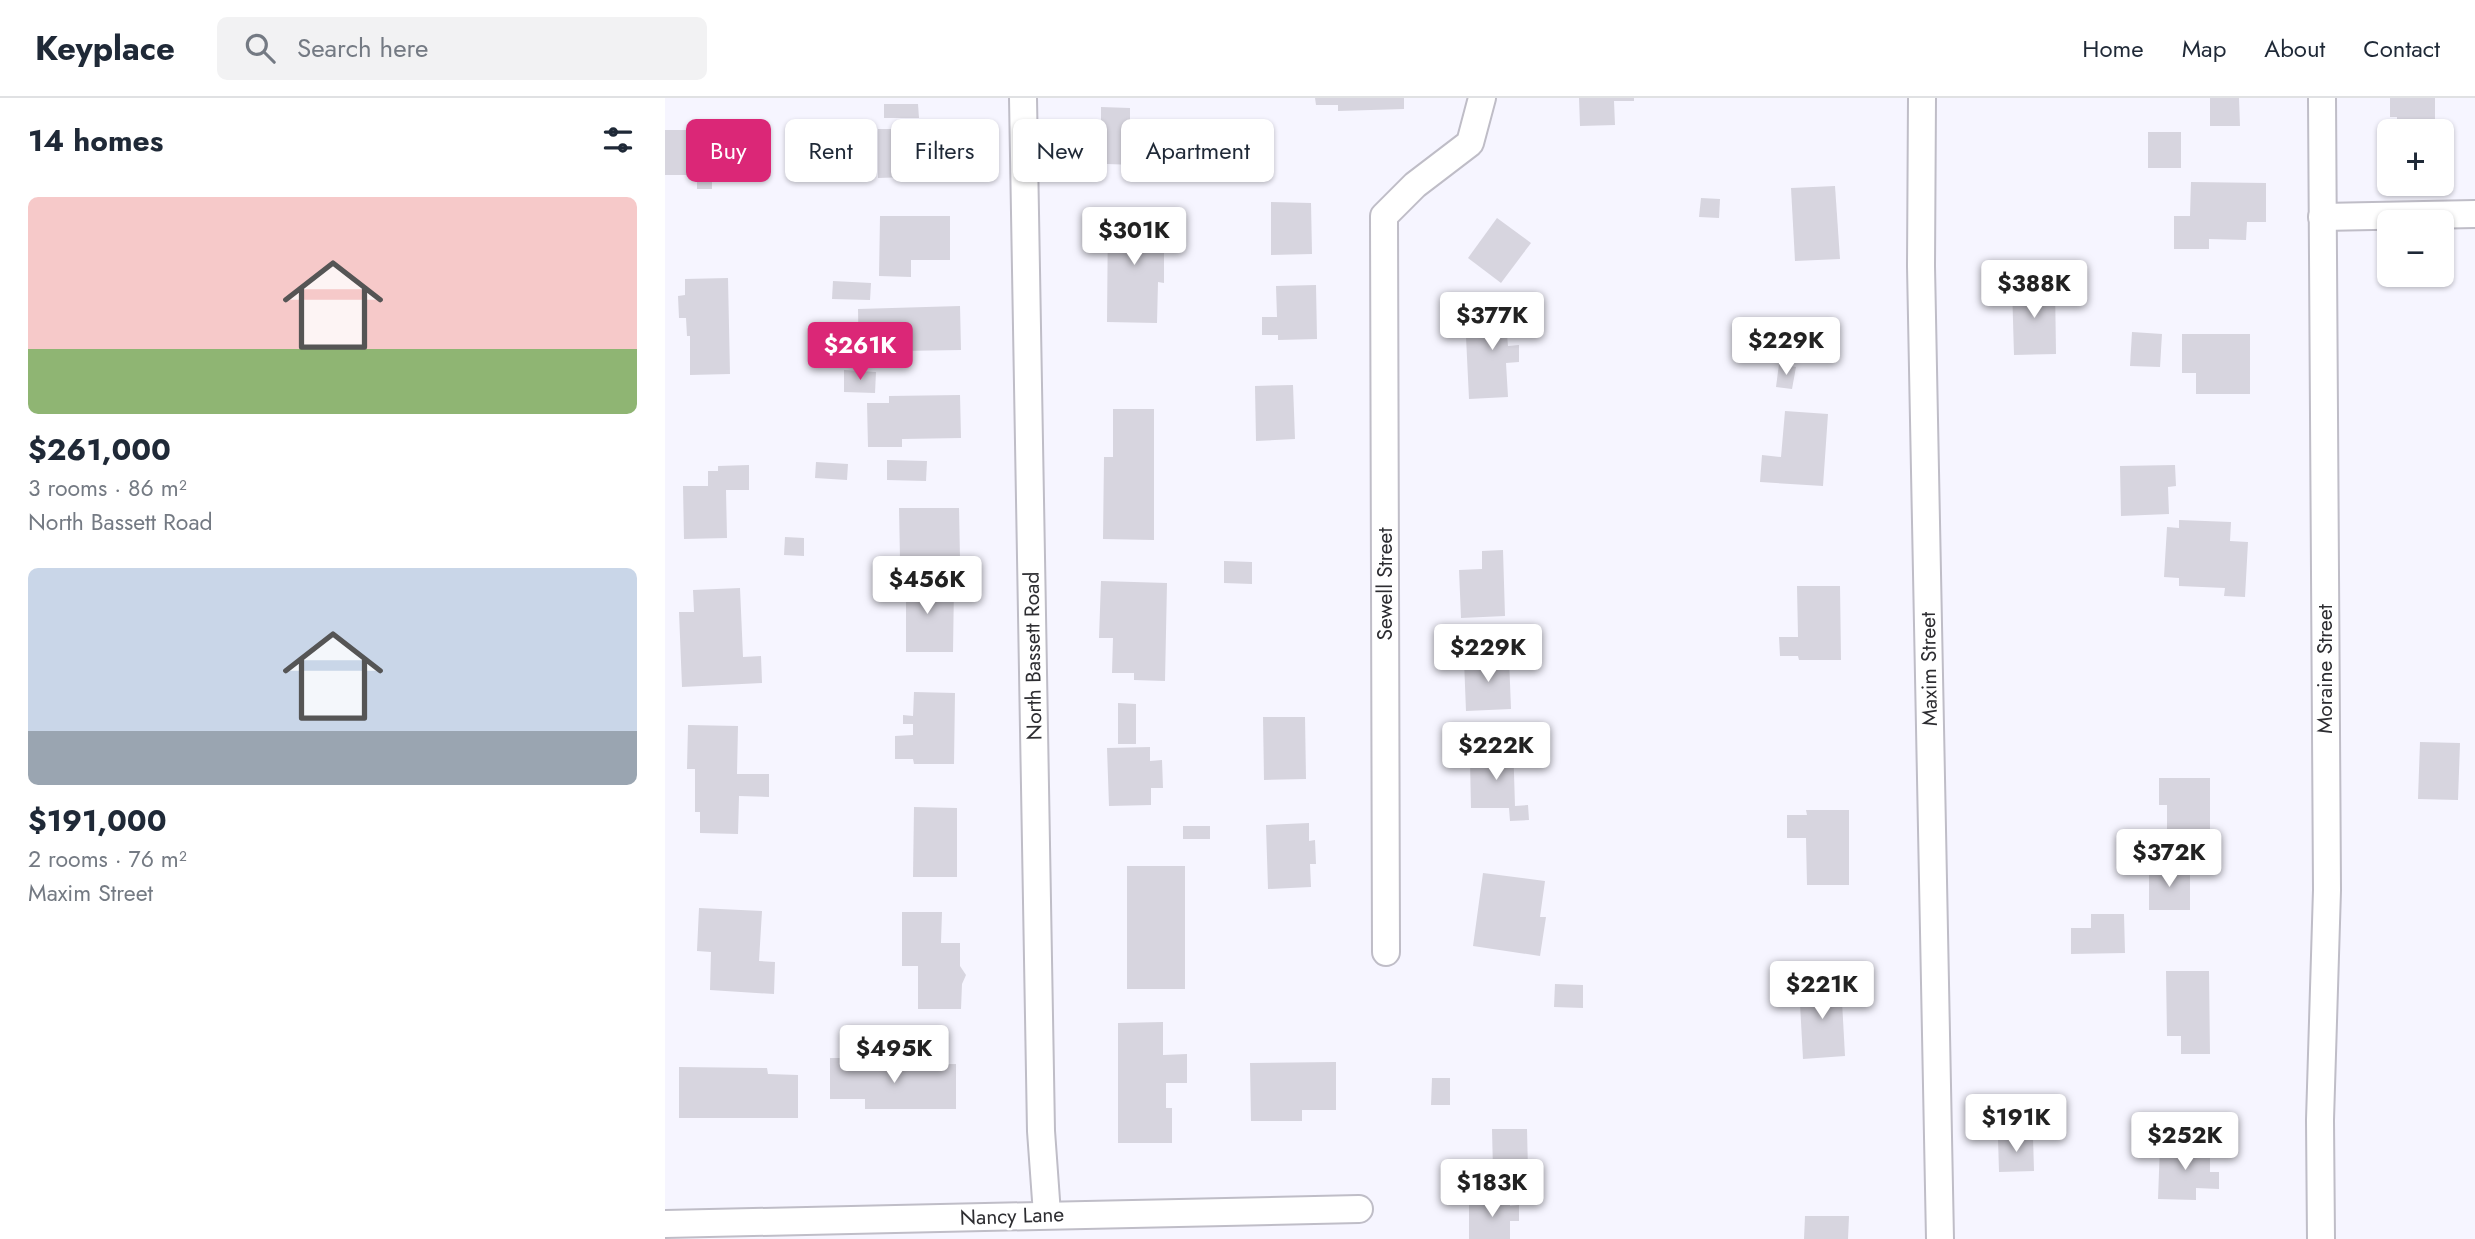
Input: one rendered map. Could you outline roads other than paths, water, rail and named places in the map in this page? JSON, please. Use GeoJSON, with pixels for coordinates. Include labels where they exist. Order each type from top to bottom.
{"type":"FeatureCollection","features":[{"type":"Feature","properties":{"kind":"street","name":"North Bassett Road"},"geometry":{"type":"LineString","coordinates":[[1023,98],[1041,1117],[1047,1214]]}},
{"type":"Feature","properties":{"kind":"street","name":"Sewell Street"},"geometry":{"type":"LineString","coordinates":[[1386,952],[1384,216],[1415,185],[1470,143],[1482,98]]}},
{"type":"Feature","properties":{"kind":"street","name":"Maxim Street"},"geometry":{"type":"LineString","coordinates":[[1922,98],[1922,290],[1940,1239]]}},
{"type":"Feature","properties":{"kind":"street","name":"Moraine Street"},"geometry":{"type":"LineString","coordinates":[[2321,1239],[2320,1120],[2327,890],[2322,98]]}},
{"type":"Feature","properties":{"kind":"street"},"geometry":{"type":"LineString","coordinates":[[2322,217],[2475,214]]}},
{"type":"Feature","properties":{"kind":"street","name":"Nancy Lane"},"geometry":{"type":"LineString","coordinates":[[665,1224],[840,1231],[1047,1214],[1359,1209]]}}]}
